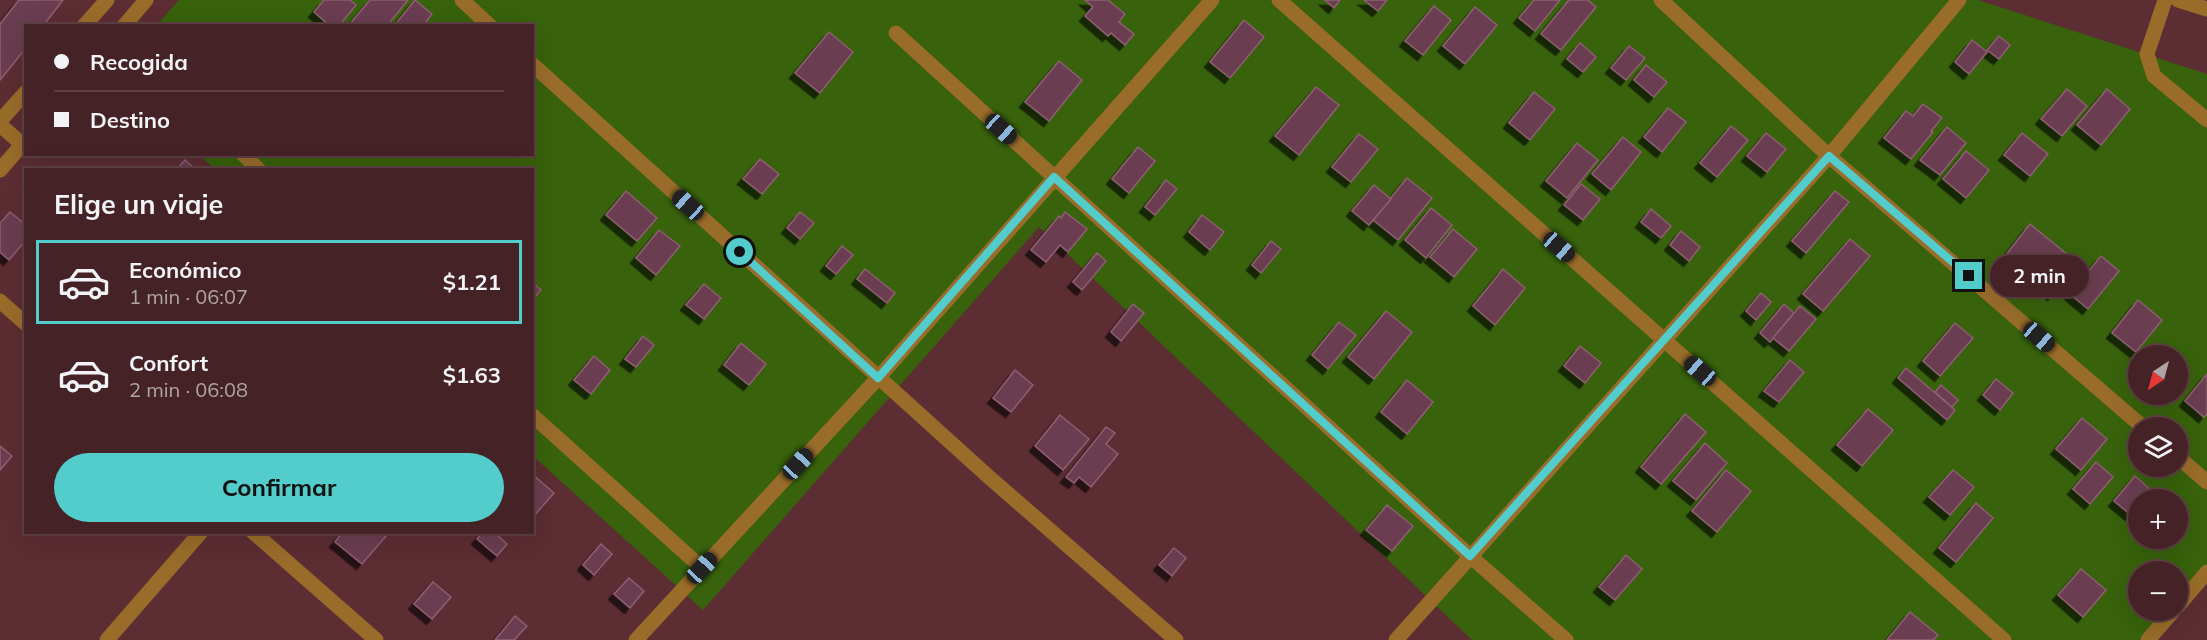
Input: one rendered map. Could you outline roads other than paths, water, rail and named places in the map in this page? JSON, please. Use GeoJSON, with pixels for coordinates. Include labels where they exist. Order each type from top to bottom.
{"type":"FeatureCollection","features":[{"type":"Feature","properties":{"kind":"street"},"geometry":{"type":"LineString","coordinates":[[90,24],[107,0]]}},
{"type":"Feature","properties":{"kind":"street"},"geometry":{"type":"LineString","coordinates":[[126,24],[146,0]]}},
{"type":"Feature","properties":{"kind":"street"},"geometry":{"type":"LineString","coordinates":[[462,0],[488,24]]}},
{"type":"Feature","properties":{"kind":"street"},"geometry":{"type":"LineString","coordinates":[[636,640],[878,378],[1212,0]]}},
{"type":"Feature","properties":{"kind":"street"},"geometry":{"type":"LineString","coordinates":[[1279,0],[2004,640]]}},
{"type":"Feature","properties":{"kind":"street"},"geometry":{"type":"LineString","coordinates":[[1661,0],[1829,156],[2131,417]]}},
{"type":"Feature","properties":{"kind":"street"},"geometry":{"type":"LineString","coordinates":[[1396,640],[1829,156],[1959,0]]}},
{"type":"Feature","properties":{"kind":"street"},"geometry":{"type":"LineString","coordinates":[[2165,0],[2147,54],[2154,76],[2207,120]]}},
{"type":"Feature","properties":{"kind":"street"},"geometry":{"type":"LineString","coordinates":[[2178,0],[2207,9]]}},
{"type":"Feature","properties":{"kind":"street"},"geometry":{"type":"LineString","coordinates":[[896,33],[1470,556],[1566,640]]}},
{"type":"Feature","properties":{"kind":"street"},"geometry":{"type":"LineString","coordinates":[[534,66],[878,378],[1176,640]]}},
{"type":"Feature","properties":{"kind":"street"},"geometry":{"type":"LineString","coordinates":[[0,170],[24,142],[0,123],[24,94]]}},
{"type":"Feature","properties":{"kind":"street"},"geometry":{"type":"LineString","coordinates":[[245,156],[258,168]]}},
{"type":"Feature","properties":{"kind":"street"},"geometry":{"type":"LineString","coordinates":[[0,301],[24,322]]}},
{"type":"Feature","properties":{"kind":"street"},"geometry":{"type":"LineString","coordinates":[[534,417],[702,568]]}},
{"type":"Feature","properties":{"kind":"street"},"geometry":{"type":"LineString","coordinates":[[2188,466],[2207,482]]}},
{"type":"Feature","properties":{"kind":"street"},"geometry":{"type":"LineString","coordinates":[[107,640],[199,534]]}},
{"type":"Feature","properties":{"kind":"street"},"geometry":{"type":"LineString","coordinates":[[255,534],[376,640]]}},
{"type":"Feature","properties":{"kind":"street"},"geometry":{"type":"LineString","coordinates":[[2188,594],[2207,572]]}},
{"type":"Feature","properties":{"kind":"street"},"geometry":{"type":"LineString","coordinates":[[2148,640],[2164,621]]}}]}
